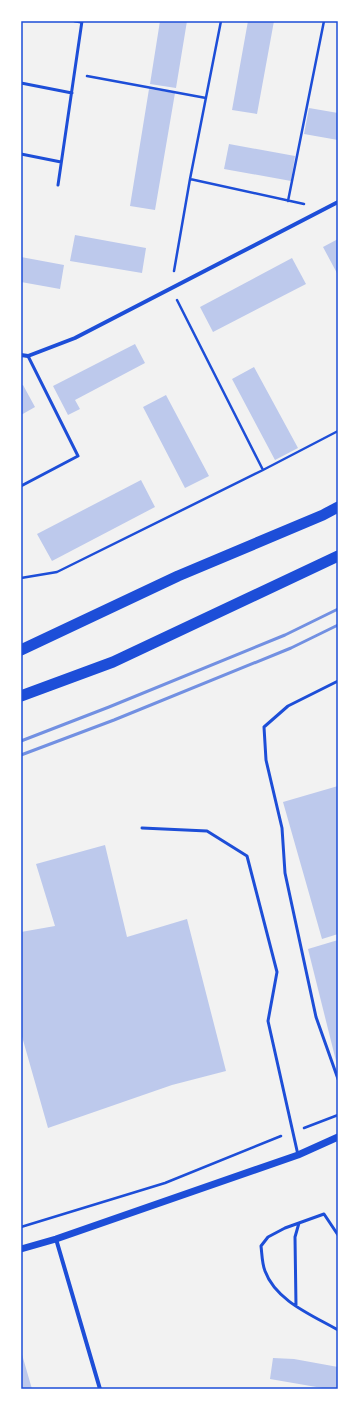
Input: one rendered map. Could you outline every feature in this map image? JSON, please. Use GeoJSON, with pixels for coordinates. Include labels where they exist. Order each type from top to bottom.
{"type":"FeatureCollection","features":[{"type":"Feature","properties":{"kind":"highway"},"geometry":{"type":"LineString","coordinates":[[21,650],[178,576],[323,515],[338,507]]}},
{"type":"Feature","properties":{"kind":"highway"},"geometry":{"type":"LineString","coordinates":[[21,696],[113,662],[338,556]]}},
{"type":"Feature","properties":{"kind":"street"},"geometry":{"type":"LineString","coordinates":[[21,356],[28,356],[75,338],[338,202]]}},
{"type":"Feature","properties":{"kind":"street"},"geometry":{"type":"LineString","coordinates":[[21,1249],[56,1239],[298,1155],[338,1137]]}},
{"type":"Feature","properties":{"kind":"street"},"geometry":{"type":"LineString","coordinates":[[56,1239],[100,1389]]}},
{"type":"Feature","properties":{"kind":"lane"},"geometry":{"type":"LineString","coordinates":[[58,185],[82,22],[75,21]]}},
{"type":"Feature","properties":{"kind":"lane"},"geometry":{"type":"LineString","coordinates":[[21,83],[72,94]]}},
{"type":"Feature","properties":{"kind":"lane"},"geometry":{"type":"LineString","coordinates":[[21,154],[61,162]]}},
{"type":"Feature","properties":{"kind":"lane"},"geometry":{"type":"LineString","coordinates":[[21,486],[78,456],[28,356]]}},
{"type":"Feature","properties":{"kind":"lane"},"geometry":{"type":"LineString","coordinates":[[338,681],[288,706],[264,727],[266,760],[282,828],[286,881],[316,1017],[338,1079]]}},
{"type":"Feature","properties":{"kind":"lane"},"geometry":{"type":"LineString","coordinates":[[142,828],[207,831],[247,856],[277,972],[268,1021],[298,1155]]}},
{"type":"Feature","properties":{"kind":"lane"},"geometry":{"type":"LineString","coordinates":[[338,1235],[324,1214],[268,1237],[261,1246],[264,1270],[275,1289],[296,1306],[338,1330]]}},
{"type":"Feature","properties":{"kind":"lane"},"geometry":{"type":"LineString","coordinates":[[296,1306],[295,1237],[299,1223]]}},
{"type":"Feature","properties":{"kind":"path"},"geometry":{"type":"LineString","coordinates":[[221,21],[190,179],[171,288],[263,470]]}},
{"type":"Feature","properties":{"kind":"path"},"geometry":{"type":"LineString","coordinates":[[288,201],[324,21]]}},
{"type":"Feature","properties":{"kind":"path"},"geometry":{"type":"LineString","coordinates":[[74,74],[206,98]]}},
{"type":"Feature","properties":{"kind":"path"},"geometry":{"type":"LineString","coordinates":[[190,179],[288,201],[327,208]]}},
{"type":"Feature","properties":{"kind":"path"},"geometry":{"type":"LineString","coordinates":[[21,578],[57,572],[263,470],[338,431]]}},
{"type":"Feature","properties":{"kind":"path"},"geometry":{"type":"LineString","coordinates":[[21,1227],[165,1183],[338,1115]]}},
{"type":"Feature","properties":{"kind":"building"},"geometry":{"type":"Polygon","coordinates":[[[160,21],[187,21],[176,88],[150,84],[160,21]]]}},
{"type":"Feature","properties":{"kind":"building"},"geometry":{"type":"Polygon","coordinates":[[[248,21],[274,21],[257,114],[232,110],[248,21]]]}},
{"type":"Feature","properties":{"kind":"building"},"geometry":{"type":"Polygon","coordinates":[[[149,89],[175,93],[155,210],[130,206],[149,89]]]}},
{"type":"Feature","properties":{"kind":"building"},"geometry":{"type":"Polygon","coordinates":[[[309,108],[338,113],[338,140],[304,134],[309,108]]]}},
{"type":"Feature","properties":{"kind":"building"},"geometry":{"type":"Polygon","coordinates":[[[229,144],[295,156],[291,181],[224,169],[229,144]]]}},
{"type":"Feature","properties":{"kind":"building"},"geometry":{"type":"Polygon","coordinates":[[[75,235],[146,248],[142,273],[70,261],[75,235]]]}},
{"type":"Feature","properties":{"kind":"building"},"geometry":{"type":"Polygon","coordinates":[[[338,239],[338,275],[323,247],[338,239]]]}},
{"type":"Feature","properties":{"kind":"building"},"geometry":{"type":"Polygon","coordinates":[[[21,257],[64,265],[60,289],[21,282],[21,257]]]}},
{"type":"Feature","properties":{"kind":"building"},"geometry":{"type":"Polygon","coordinates":[[[292,258],[306,284],[213,332],[200,307],[292,258]]]}},
{"type":"Feature","properties":{"kind":"building"},"geometry":{"type":"Polygon","coordinates":[[[135,344],[145,363],[75,400],[80,409],[68,415],[53,386],[135,344]]]}},
{"type":"Feature","properties":{"kind":"building"},"geometry":{"type":"Polygon","coordinates":[[[254,367],[298,448],[275,460],[232,379],[254,367]]]}},
{"type":"Feature","properties":{"kind":"building"},"geometry":{"type":"Polygon","coordinates":[[[23,385],[35,407],[21,415],[21,386],[23,385]]]}},
{"type":"Feature","properties":{"kind":"building"},"geometry":{"type":"Polygon","coordinates":[[[166,395],[209,476],[185,488],[143,407],[166,395]]]}},
{"type":"Feature","properties":{"kind":"building"},"geometry":{"type":"Polygon","coordinates":[[[141,480],[155,507],[52,561],[37,534],[141,480]]]}},
{"type":"Feature","properties":{"kind":"building"},"geometry":{"type":"Polygon","coordinates":[[[338,786],[338,934],[322,939],[283,802],[338,786]]]}},
{"type":"Feature","properties":{"kind":"building"},"geometry":{"type":"Polygon","coordinates":[[[105,845],[127,937],[187,919],[226,1071],[172,1085],[48,1128],[21,1033],[21,932],[55,926],[36,864],[105,845]]]}},
{"type":"Feature","properties":{"kind":"building"},"geometry":{"type":"Polygon","coordinates":[[[338,940],[338,1065],[337,1065],[308,949],[338,940]]]}},
{"type":"Feature","properties":{"kind":"building"},"geometry":{"type":"Polygon","coordinates":[[[21,1351],[32,1389],[21,1389],[21,1351]]]}},
{"type":"Feature","properties":{"kind":"building"},"geometry":{"type":"Polygon","coordinates":[[[273,1358],[294,1359],[338,1367],[338,1389],[328,1389],[270,1379],[273,1358]]]}},
{"type":"Feature","properties":{"kind":"railway"},"geometry":{"type":"LineString","coordinates":[[21,741],[109,707],[285,635],[338,609]]}},
{"type":"Feature","properties":{"kind":"railway"},"geometry":{"type":"LineString","coordinates":[[21,755],[114,720],[291,648],[338,625]]}}]}
